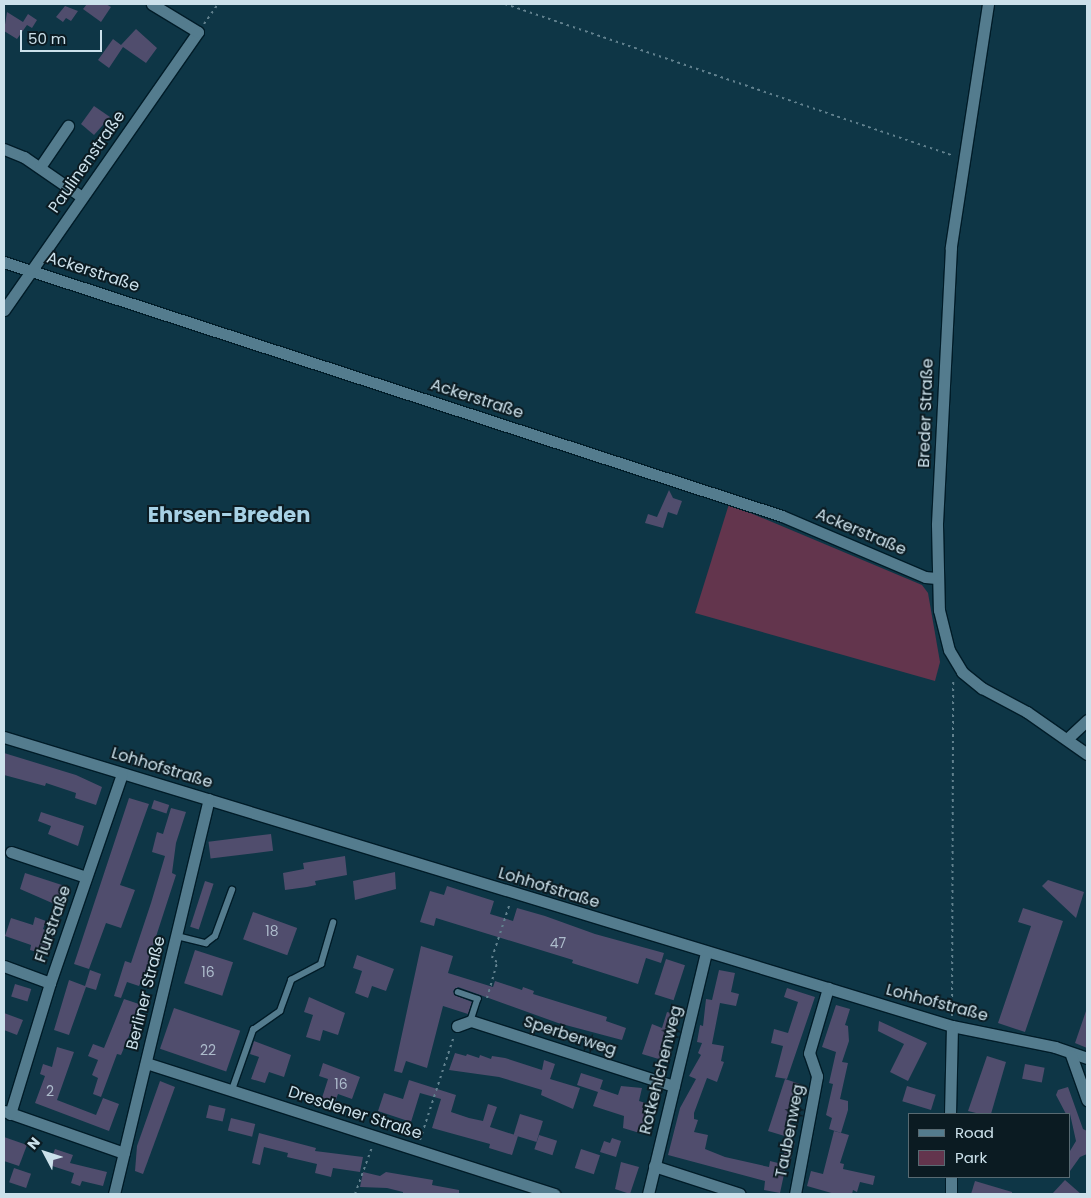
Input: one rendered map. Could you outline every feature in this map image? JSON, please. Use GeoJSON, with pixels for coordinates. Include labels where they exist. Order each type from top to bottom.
{"type":"FeatureCollection","features":[{"type":"Feature","properties":{"kind":"street"},"geometry":{"type":"LineString","coordinates":[[152,4],[198,32]]}},
{"type":"Feature","properties":{"kind":"street","name":"Breder Straße"},"geometry":{"type":"LineString","coordinates":[[988,4],[962,159],[950,256],[936,578],[945,636],[957,666],[982,688],[1068,738],[1087,754]]}},
{"type":"Feature","properties":{"kind":"street","name":"Paulinenstraße"},"geometry":{"type":"LineString","coordinates":[[4,310],[198,32]]}},
{"type":"Feature","properties":{"kind":"street"},"geometry":{"type":"LineString","coordinates":[[40,167],[68,126]]}},
{"type":"Feature","properties":{"kind":"street"},"geometry":{"type":"LineString","coordinates":[[4,149],[40,167],[82,197]]}},
{"type":"Feature","properties":{"kind":"street","name":"Ackerstraße"},"geometry":{"type":"LineString","coordinates":[[4,262],[33,269],[782,516],[925,577],[936,578]]}},
{"type":"Feature","properties":{"kind":"street"},"geometry":{"type":"LineString","coordinates":[[1068,738],[1087,720]]}},
{"type":"Feature","properties":{"kind":"street","name":"Lohhofstraße"},"geometry":{"type":"LineString","coordinates":[[4,738],[706,953],[952,1026],[1055,1047],[1087,1058]]}},
{"type":"Feature","properties":{"kind":"street","name":"Flurstraße"},"geometry":{"type":"LineString","coordinates":[[7,1113],[122,774]]}},
{"type":"Feature","properties":{"kind":"street","name":"Berliner Straße"},"geometry":{"type":"LineString","coordinates":[[114,1194],[177,936],[208,799]]}},
{"type":"Feature","properties":{"kind":"street","name":"Flurstraße"},"geometry":{"type":"LineString","coordinates":[[11,852],[86,877]]}},
{"type":"Feature","properties":{"kind":"street","name":"Rotkehlchenweg"},"geometry":{"type":"LineString","coordinates":[[648,1194],[706,953]]}},
{"type":"Feature","properties":{"kind":"street","name":"Flurstraße"},"geometry":{"type":"LineString","coordinates":[[4,966],[50,983]]}},
{"type":"Feature","properties":{"kind":"street","name":"Taubenweg"},"geometry":{"type":"LineString","coordinates":[[795,1194],[817,1076],[809,1053],[828,988]]}},
{"type":"Feature","properties":{"kind":"street"},"geometry":{"type":"LineString","coordinates":[[457,1026],[471,1021]]}},
{"type":"Feature","properties":{"kind":"street","name":"Sperberweg"},"geometry":{"type":"LineString","coordinates":[[471,1021],[674,1086]]}},
{"type":"Feature","properties":{"kind":"street"},"geometry":{"type":"LineString","coordinates":[[950,1113],[952,1026]]}},
{"type":"Feature","properties":{"kind":"street"},"geometry":{"type":"LineString","coordinates":[[1071,1054],[1087,1100]]}},
{"type":"Feature","properties":{"kind":"street","name":"Dresdener Straße"},"geometry":{"type":"LineString","coordinates":[[146,1063],[554,1194]]}},
{"type":"Feature","properties":{"kind":"street"},"geometry":{"type":"LineString","coordinates":[[7,1113],[124,1153]]}},
{"type":"Feature","properties":{"kind":"street"},"geometry":{"type":"LineString","coordinates":[[654,1166],[740,1194]]}},
{"type":"Feature","properties":{"kind":"street"},"geometry":{"type":"LineString","coordinates":[[951,1178],[951,1194]]}},
{"type":"Feature","properties":{"kind":"lane"},"geometry":{"type":"LineString","coordinates":[[177,936],[206,943],[215,936],[232,890]]}},
{"type":"Feature","properties":{"kind":"lane"},"geometry":{"type":"LineString","coordinates":[[232,1090],[253,1030],[280,1011],[291,980],[320,964],[333,923]]}},
{"type":"Feature","properties":{"kind":"lane"},"geometry":{"type":"LineString","coordinates":[[458,992],[478,999],[471,1021]]}},
{"type":"Feature","properties":{"kind":"path"},"geometry":{"type":"LineString","coordinates":[[198,32],[218,4]]}},
{"type":"Feature","properties":{"kind":"path"},"geometry":{"type":"LineString","coordinates":[[505,4],[962,159]]}},
{"type":"Feature","properties":{"kind":"path"},"geometry":{"type":"LineString","coordinates":[[952,1026],[952,690],[957,666]]}},
{"type":"Feature","properties":{"kind":"path"},"geometry":{"type":"LineString","coordinates":[[485,1006],[497,962],[492,958],[513,894]]}},
{"type":"Feature","properties":{"kind":"path"},"geometry":{"type":"LineString","coordinates":[[416,1151],[457,1026]]}},
{"type":"Feature","properties":{"kind":"path"},"geometry":{"type":"LineString","coordinates":[[355,1194],[375,1137]]}},
{"type":"Feature","properties":{"kind":"green space"},"geometry":{"type":"Polygon","coordinates":[[[729,504],[922,585],[928,593],[940,662],[935,681],[695,613],[729,504]]]}},
{"type":"Feature","properties":{"kind":"building"},"geometry":{"type":"Polygon","coordinates":[[[87,4],[106,4],[111,7],[101,22],[83,9],[87,4]]]}},
{"type":"Feature","properties":{"kind":"building"},"geometry":{"type":"Polygon","coordinates":[[[65,6],[78,11],[71,21],[66,18],[63,22],[56,17],[65,6]]]}},
{"type":"Feature","properties":{"kind":"building"},"geometry":{"type":"Polygon","coordinates":[[[7,12],[23,22],[28,14],[37,20],[32,28],[27,25],[17,39],[4,31],[7,12]]]}},
{"type":"Feature","properties":{"kind":"building"},"geometry":{"type":"Polygon","coordinates":[[[136,29],[157,48],[146,63],[123,47],[109,68],[98,60],[113,39],[121,45],[136,29]]]}},
{"type":"Feature","properties":{"kind":"building"},"geometry":{"type":"Polygon","coordinates":[[[94,106],[110,117],[94,135],[81,124],[94,106]]]}},
{"type":"Feature","properties":{"kind":"building"},"geometry":{"type":"Polygon","coordinates":[[[669,490],[673,498],[682,501],[677,515],[668,512],[663,528],[645,523],[648,514],[657,517],[669,490]]]}},
{"type":"Feature","properties":{"kind":"building"},"geometry":{"type":"Polygon","coordinates":[[[4,753],[76,775],[102,787],[96,805],[75,798],[76,793],[46,783],[45,786],[4,775],[4,753]]]}},
{"type":"Feature","properties":{"kind":"building"},"geometry":{"type":"Polygon","coordinates":[[[129,798],[149,804],[120,885],[135,890],[121,928],[106,923],[89,969],[74,964],[129,798]]]}},
{"type":"Feature","properties":{"kind":"building"},"geometry":{"type":"Polygon","coordinates":[[[154,800],[169,805],[166,814],[151,809],[154,800]]]}},
{"type":"Feature","properties":{"kind":"building"},"geometry":{"type":"Polygon","coordinates":[[[171,808],[186,812],[176,843],[172,873],[176,875],[151,952],[155,953],[152,962],[149,962],[139,986],[127,982],[121,998],[114,996],[125,961],[131,963],[165,856],[152,852],[157,832],[163,834],[171,808]]]}},
{"type":"Feature","properties":{"kind":"building"},"geometry":{"type":"Polygon","coordinates":[[[41,812],[84,826],[78,846],[48,834],[51,826],[38,821],[41,812]]]}},
{"type":"Feature","properties":{"kind":"building"},"geometry":{"type":"Polygon","coordinates":[[[271,834],[273,851],[211,859],[208,842],[271,834]]]}},
{"type":"Feature","properties":{"kind":"building"},"geometry":{"type":"Polygon","coordinates":[[[345,856],[347,875],[315,881],[316,885],[285,890],[283,873],[304,869],[303,863],[345,856]]]}},
{"type":"Feature","properties":{"kind":"building"},"geometry":{"type":"Polygon","coordinates":[[[395,872],[396,889],[355,900],[353,881],[395,872]]]}},
{"type":"Feature","properties":{"kind":"building"},"geometry":{"type":"Polygon","coordinates":[[[25,873],[68,887],[59,906],[20,889],[25,873]]]}},
{"type":"Feature","properties":{"kind":"building"},"geometry":{"type":"Polygon","coordinates":[[[1048,880],[1084,892],[1076,918],[1042,886],[1048,880]]]}},
{"type":"Feature","properties":{"kind":"building"},"geometry":{"type":"Polygon","coordinates":[[[205,881],[214,884],[199,929],[190,927],[205,881]]]}},
{"type":"Feature","properties":{"kind":"building"},"geometry":{"type":"Polygon","coordinates":[[[447,886],[494,901],[490,914],[513,921],[517,908],[545,916],[595,934],[664,953],[661,963],[646,958],[638,984],[572,963],[573,960],[436,918],[434,926],[420,922],[430,891],[444,895],[447,886]]]}},
{"type":"Feature","properties":{"kind":"building"},"geometry":{"type":"Polygon","coordinates":[[[1023,908],[1063,921],[1025,1032],[998,1023],[1031,926],[1018,922],[1023,908]]]}},
{"type":"Feature","properties":{"kind":"building"},"geometry":{"type":"Polygon","coordinates":[[[253,912],[297,928],[287,955],[243,939],[253,912]]]}},
{"type":"Feature","properties":{"kind":"building"},"geometry":{"type":"Polygon","coordinates":[[[35,917],[46,921],[43,929],[54,933],[47,955],[30,950],[31,945],[5,936],[11,918],[33,925],[35,917]]]}},
{"type":"Feature","properties":{"kind":"building"},"geometry":{"type":"Polygon","coordinates":[[[421,946],[453,956],[448,973],[493,987],[495,981],[522,990],[523,987],[534,991],[533,994],[607,1017],[606,1021],[626,1028],[622,1040],[558,1023],[458,987],[453,991],[455,995],[472,1002],[468,1014],[443,1006],[427,1068],[406,1061],[402,1073],[394,1071],[421,946]]]}},
{"type":"Feature","properties":{"kind":"building"},"geometry":{"type":"Polygon","coordinates":[[[195,950],[233,962],[222,996],[184,983],[195,950]]]}},
{"type":"Feature","properties":{"kind":"building"},"geometry":{"type":"Polygon","coordinates":[[[357,955],[394,969],[386,991],[372,986],[368,998],[355,993],[362,971],[353,968],[357,955]]]}},
{"type":"Feature","properties":{"kind":"building"},"geometry":{"type":"Polygon","coordinates":[[[666,959],[685,965],[674,1000],[655,994],[666,959]]]}},
{"type":"Feature","properties":{"kind":"building"},"geometry":{"type":"Polygon","coordinates":[[[90,970],[101,974],[96,990],[86,987],[69,1035],[54,1030],[69,980],[85,986],[90,970]]]}},
{"type":"Feature","properties":{"kind":"building"},"geometry":{"type":"Polygon","coordinates":[[[719,970],[735,973],[731,992],[739,994],[736,1006],[720,1003],[712,1044],[724,1046],[721,1061],[724,1062],[717,1082],[707,1078],[694,1113],[694,1119],[698,1120],[694,1132],[708,1135],[705,1149],[725,1157],[769,1167],[770,1161],[786,1165],[780,1193],[764,1190],[765,1181],[668,1155],[680,1108],[696,1079],[689,1076],[701,1055],[698,1053],[702,1043],[697,1042],[700,1025],[703,1026],[706,999],[712,1000],[719,970]]]}},
{"type":"Feature","properties":{"kind":"building"},"geometry":{"type":"Polygon","coordinates":[[[15,984],[31,989],[27,1001],[11,996],[15,984]]]}},
{"type":"Feature","properties":{"kind":"building"},"geometry":{"type":"Polygon","coordinates":[[[787,988],[815,997],[787,1079],[775,1077],[783,1046],[771,1043],[774,1029],[788,1033],[798,1002],[784,997],[787,988]]]}},
{"type":"Feature","properties":{"kind":"building"},"geometry":{"type":"Polygon","coordinates":[[[309,997],[345,1013],[338,1035],[323,1030],[320,1041],[306,1037],[313,1015],[304,1012],[309,997]]]}},
{"type":"Feature","properties":{"kind":"building"},"geometry":{"type":"Polygon","coordinates":[[[124,999],[142,1005],[121,1055],[117,1054],[101,1097],[93,1094],[98,1078],[92,1075],[98,1060],[88,1056],[93,1044],[104,1048],[124,999]]]}},
{"type":"Feature","properties":{"kind":"building"},"geometry":{"type":"Polygon","coordinates":[[[836,1005],[850,1009],[845,1025],[848,1026],[849,1041],[842,1062],[848,1063],[840,1099],[848,1101],[848,1110],[841,1133],[829,1129],[832,1118],[826,1115],[833,1084],[829,1083],[836,1052],[822,1047],[836,1005]]]}},
{"type":"Feature","properties":{"kind":"building"},"geometry":{"type":"Polygon","coordinates":[[[174,1008],[240,1031],[226,1071],[160,1049],[174,1008]]]}},
{"type":"Feature","properties":{"kind":"building"},"geometry":{"type":"Polygon","coordinates":[[[1087,1011],[1087,1048],[1075,1043],[1087,1011]]]}},
{"type":"Feature","properties":{"kind":"building"},"geometry":{"type":"Polygon","coordinates":[[[667,1012],[675,1014],[662,1060],[642,1054],[652,1024],[662,1028],[667,1012]]]}},
{"type":"Feature","properties":{"kind":"building"},"geometry":{"type":"Polygon","coordinates":[[[4,1013],[23,1020],[17,1035],[4,1030],[4,1013]]]}},
{"type":"Feature","properties":{"kind":"building"},"geometry":{"type":"Polygon","coordinates":[[[879,1021],[927,1043],[908,1081],[890,1072],[904,1044],[878,1031],[879,1021]]]}},
{"type":"Feature","properties":{"kind":"building"},"geometry":{"type":"Polygon","coordinates":[[[254,1041],[291,1055],[284,1077],[269,1072],[265,1083],[251,1079],[259,1057],[250,1054],[254,1041]]]}},
{"type":"Feature","properties":{"kind":"building"},"geometry":{"type":"Polygon","coordinates":[[[57,1047],[74,1052],[57,1100],[96,1115],[103,1098],[119,1104],[109,1131],[35,1103],[45,1076],[40,1074],[43,1064],[52,1067],[57,1047]]]}},
{"type":"Feature","properties":{"kind":"building"},"geometry":{"type":"Polygon","coordinates":[[[455,1053],[479,1058],[480,1055],[491,1059],[492,1056],[505,1058],[542,1070],[544,1060],[555,1064],[550,1079],[580,1088],[573,1109],[541,1095],[542,1090],[499,1077],[449,1070],[455,1053]]]}},
{"type":"Feature","properties":{"kind":"building"},"geometry":{"type":"Polygon","coordinates":[[[987,1056],[1006,1062],[991,1113],[968,1111],[987,1056]]]}},
{"type":"Feature","properties":{"kind":"building"},"geometry":{"type":"Polygon","coordinates":[[[323,1063],[360,1077],[352,1099],[338,1094],[334,1105],[321,1101],[328,1079],[319,1076],[323,1063]]]}},
{"type":"Feature","properties":{"kind":"building"},"geometry":{"type":"Polygon","coordinates":[[[1025,1064],[1045,1068],[1042,1083],[1022,1079],[1025,1064]]]}},
{"type":"Feature","properties":{"kind":"building"},"geometry":{"type":"Polygon","coordinates":[[[581,1073],[603,1080],[600,1089],[618,1095],[621,1086],[642,1088],[639,1101],[652,1105],[643,1134],[623,1128],[624,1116],[593,1106],[598,1092],[577,1085],[581,1073]]]}},
{"type":"Feature","properties":{"kind":"building"},"geometry":{"type":"Polygon","coordinates":[[[785,1079],[800,1084],[788,1137],[768,1131],[785,1079]]]}},
{"type":"Feature","properties":{"kind":"building"},"geometry":{"type":"Polygon","coordinates":[[[409,1080],[456,1095],[451,1112],[469,1118],[483,1121],[488,1104],[497,1107],[490,1127],[518,1136],[512,1155],[489,1148],[490,1144],[432,1128],[441,1099],[420,1093],[411,1122],[378,1111],[384,1093],[403,1099],[409,1080]]]}},
{"type":"Feature","properties":{"kind":"building"},"geometry":{"type":"Polygon","coordinates":[[[160,1081],[175,1087],[143,1174],[135,1171],[137,1146],[160,1081]]]}},
{"type":"Feature","properties":{"kind":"building"},"geometry":{"type":"Polygon","coordinates":[[[907,1086],[936,1095],[931,1110],[902,1101],[907,1086]]]}},
{"type":"Feature","properties":{"kind":"building"},"geometry":{"type":"Polygon","coordinates":[[[1068,1087],[1083,1129],[1087,1131],[1087,1154],[1080,1157],[1071,1170],[1071,1149],[1076,1141],[1071,1113],[1065,1113],[1056,1095],[1058,1090],[1068,1087]]]}},
{"type":"Feature","properties":{"kind":"building"},"geometry":{"type":"Polygon","coordinates":[[[209,1105],[226,1109],[223,1121],[206,1118],[209,1105]]]}},
{"type":"Feature","properties":{"kind":"building"},"geometry":{"type":"Polygon","coordinates":[[[520,1114],[543,1121],[537,1142],[514,1135],[520,1114]]]}},
{"type":"Feature","properties":{"kind":"building"},"geometry":{"type":"Polygon","coordinates":[[[231,1118],[255,1124],[252,1137],[228,1131],[231,1118]]]}},
{"type":"Feature","properties":{"kind":"building"},"geometry":{"type":"Polygon","coordinates":[[[834,1131],[849,1135],[840,1163],[844,1164],[843,1169],[875,1176],[873,1185],[860,1182],[857,1192],[853,1190],[852,1194],[835,1194],[807,1186],[811,1171],[823,1174],[834,1131]]]}},
{"type":"Feature","properties":{"kind":"building"},"geometry":{"type":"Polygon","coordinates":[[[259,1133],[316,1148],[315,1151],[363,1157],[360,1172],[333,1168],[331,1177],[315,1173],[317,1164],[287,1157],[288,1153],[264,1147],[260,1165],[252,1163],[259,1133]]]}},
{"type":"Feature","properties":{"kind":"building"},"geometry":{"type":"Polygon","coordinates":[[[539,1135],[557,1141],[552,1155],[534,1149],[539,1135]]]}},
{"type":"Feature","properties":{"kind":"building"},"geometry":{"type":"Polygon","coordinates":[[[4,1137],[27,1145],[19,1166],[4,1161],[4,1137]]]}},
{"type":"Feature","properties":{"kind":"building"},"geometry":{"type":"Polygon","coordinates":[[[612,1138],[621,1141],[616,1157],[600,1152],[604,1141],[610,1143],[612,1138]]]}},
{"type":"Feature","properties":{"kind":"building"},"geometry":{"type":"Polygon","coordinates":[[[787,1141],[795,1143],[790,1161],[782,1159],[787,1141]]]}},
{"type":"Feature","properties":{"kind":"building"},"geometry":{"type":"Polygon","coordinates":[[[55,1149],[73,1155],[70,1163],[107,1172],[103,1186],[82,1181],[80,1186],[71,1183],[74,1173],[49,1165],[55,1149]]]}},
{"type":"Feature","properties":{"kind":"building"},"geometry":{"type":"Polygon","coordinates":[[[581,1149],[600,1155],[594,1174],[575,1168],[581,1149]]]}},
{"type":"Feature","properties":{"kind":"building"},"geometry":{"type":"Polygon","coordinates":[[[621,1162],[639,1167],[630,1194],[615,1189],[621,1162]]]}},
{"type":"Feature","properties":{"kind":"building"},"geometry":{"type":"Polygon","coordinates":[[[14,1168],[31,1174],[26,1188],[9,1182],[14,1168]]]}},
{"type":"Feature","properties":{"kind":"building"},"geometry":{"type":"Polygon","coordinates":[[[363,1172],[380,1176],[386,1172],[433,1180],[432,1185],[459,1190],[459,1194],[403,1194],[403,1192],[387,1188],[360,1187],[363,1172]]]}},
{"type":"Feature","properties":{"kind":"building"},"geometry":{"type":"Polygon","coordinates":[[[1065,1180],[1081,1194],[1052,1194],[1065,1180]]]}},
{"type":"Feature","properties":{"kind":"building"},"geometry":{"type":"Polygon","coordinates":[[[975,1181],[1012,1192],[1012,1194],[971,1194],[975,1181]]]}},
{"type":"Feature","properties":{"kind":"district","name":"Ehrsen-Breden"},"geometry":{"type":"Point","coordinates":[229,515]}}]}
